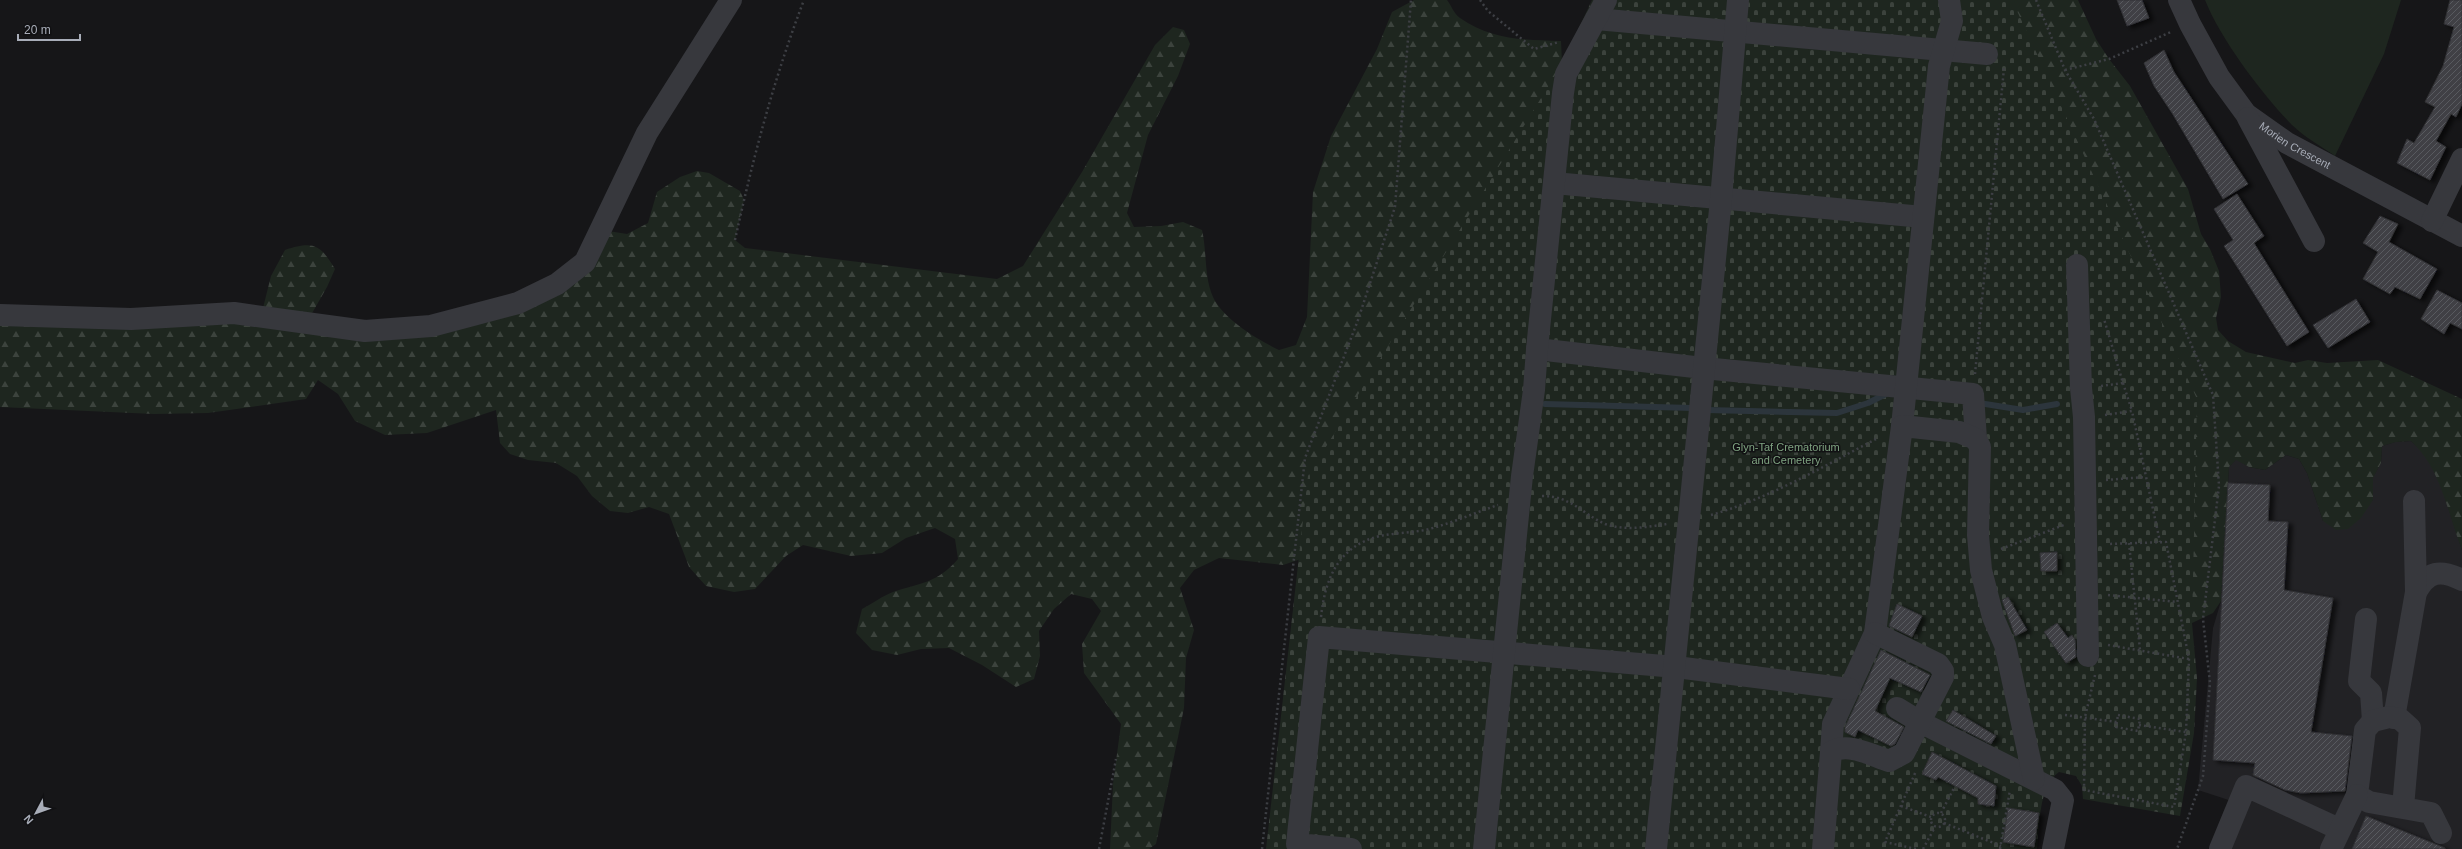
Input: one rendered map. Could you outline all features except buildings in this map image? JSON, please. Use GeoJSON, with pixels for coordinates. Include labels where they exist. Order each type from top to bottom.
{"type":"FeatureCollection","features":[{"type":"Feature","properties":{"kind":"street"},"geometry":{"type":"LineString","coordinates":[[0,315],[131,319],[234,313],[365,331],[432,326],[518,303],[557,284],[584,262],[602,230],[647,133],[731,0]]}},
{"type":"Feature","properties":{"kind":"street"},"geometry":{"type":"LineString","coordinates":[[1484,849],[1520,497],[1534,390],[1566,74],[1606,0]]}},
{"type":"Feature","properties":{"kind":"street"},"geometry":{"type":"LineString","coordinates":[[1656,849],[1676,667],[1703,368],[1721,199],[1738,0]]}},
{"type":"Feature","properties":{"kind":"street"},"geometry":{"type":"LineString","coordinates":[[1823,849],[1833,724],[1875,633],[1902,426],[1939,66],[1952,20],[1950,0]]}},
{"type":"Feature","properties":{"kind":"street","name":"Morien Crescent"},"geometry":{"type":"LineString","coordinates":[[2179,0],[2190,24],[2220,77],[2246,114],[2287,143],[2462,236]]}},
{"type":"Feature","properties":{"kind":"street"},"geometry":{"type":"LineString","coordinates":[[1596,19],[1987,54]]}},
{"type":"Feature","properties":{"kind":"street"},"geometry":{"type":"LineString","coordinates":[[2246,114],[2314,241]]}},
{"type":"Feature","properties":{"kind":"street"},"geometry":{"type":"LineString","coordinates":[[2432,221],[2462,159]]}},
{"type":"Feature","properties":{"kind":"street"},"geometry":{"type":"LineString","coordinates":[[1554,183],[1923,217]]}},
{"type":"Feature","properties":{"kind":"street"},"geometry":{"type":"LineString","coordinates":[[2077,266],[2081,388],[2084,417],[2087,592],[2091,655]]}},
{"type":"Feature","properties":{"kind":"street"},"geometry":{"type":"LineString","coordinates":[[1537,349],[1703,368],[1906,386],[1973,394],[1976,439],[1980,448],[1980,556],[1986,592],[2005,645],[2041,783]]}},
{"type":"Feature","properties":{"kind":"street"},"geometry":{"type":"LineString","coordinates":[[1902,426],[1959,432],[1968,434],[1976,439]]}},
{"type":"Feature","properties":{"kind":"street"},"geometry":{"type":"LineString","coordinates":[[2394,718],[2416,592],[2414,501]]}},
{"type":"Feature","properties":{"kind":"street"},"geometry":{"type":"LineString","coordinates":[[2416,592],[2423,580],[2431,575],[2442,573],[2462,580]]}},
{"type":"Feature","properties":{"kind":"street"},"geometry":{"type":"LineString","coordinates":[[2366,619],[2359,680],[2370,692],[2373,721]]}},
{"type":"Feature","properties":{"kind":"street"},"geometry":{"type":"LineString","coordinates":[[1831,752],[1838,748],[1846,748],[1889,761],[1896,759],[1904,753],[1943,677],[1943,671],[1938,664],[1875,633]]}},
{"type":"Feature","properties":{"kind":"street"},"geometry":{"type":"LineString","coordinates":[[1350,849],[1297,844],[1320,637],[1676,667],[1850,688]]}},
{"type":"Feature","properties":{"kind":"street"},"geometry":{"type":"LineString","coordinates":[[1897,708],[1920,722],[2056,790],[2063,800],[2053,849]]}},
{"type":"Feature","properties":{"kind":"street"},"geometry":{"type":"LineString","coordinates":[[2331,849],[2339,829],[2357,795],[2365,730],[2373,721],[2394,718],[2407,723],[2410,728],[2403,807]]}},
{"type":"Feature","properties":{"kind":"street"},"geometry":{"type":"LineString","coordinates":[[2220,849],[2246,786],[2339,829]]}},
{"type":"Feature","properties":{"kind":"street"},"geometry":{"type":"LineString","coordinates":[[2357,795],[2369,802],[2431,813],[2441,833]]}},
{"type":"Feature","properties":{"kind":"path"},"geometry":{"type":"LineString","coordinates":[[735,240],[760,133],[781,60],[804,0]]}},
{"type":"Feature","properties":{"kind":"path"},"geometry":{"type":"LineString","coordinates":[[1262,849],[1306,458],[1358,320],[1395,207],[1412,0]]}},
{"type":"Feature","properties":{"kind":"path"},"geometry":{"type":"LineString","coordinates":[[1480,0],[1488,11],[1534,49],[1561,41]]}},
{"type":"Feature","properties":{"kind":"path"},"geometry":{"type":"LineString","coordinates":[[2036,0],[2065,70],[2094,119],[2213,395],[2220,486],[2203,619],[2210,684],[2203,776],[2177,849]]}},
{"type":"Feature","properties":{"kind":"path"},"geometry":{"type":"LineString","coordinates":[[2065,70],[2108,59],[2190,24]]}},
{"type":"Feature","properties":{"kind":"path"},"geometry":{"type":"LineString","coordinates":[[1973,394],[2005,54],[1987,54]]}},
{"type":"Feature","properties":{"kind":"path"},"geometry":{"type":"LineString","coordinates":[[2104,319],[2132,411],[2160,542]]}},
{"type":"Feature","properties":{"kind":"path"},"geometry":{"type":"LineString","coordinates":[[2081,388],[2123,383]]}},
{"type":"Feature","properties":{"kind":"path"},"geometry":{"type":"LineString","coordinates":[[2084,417],[2132,411]]}},
{"type":"Feature","properties":{"kind":"path"},"geometry":{"type":"LineString","coordinates":[[2085,481],[2145,477]]}},
{"type":"Feature","properties":{"kind":"path"},"geometry":{"type":"LineString","coordinates":[[1320,637],[1324,594],[1329,576],[1338,562],[1366,540],[1380,536],[1425,530],[1520,497]]}},
{"type":"Feature","properties":{"kind":"path"},"geometry":{"type":"LineString","coordinates":[[1980,556],[2074,522],[2086,521]]}},
{"type":"Feature","properties":{"kind":"path"},"geometry":{"type":"LineString","coordinates":[[2086,544],[2166,542],[2189,658],[2186,732],[2174,807],[2084,790],[2085,717],[2091,655],[2140,650],[2189,658]]}},
{"type":"Feature","properties":{"kind":"path"},"geometry":{"type":"LineString","coordinates":[[2129,543],[2140,650]]}},
{"type":"Feature","properties":{"kind":"path"},"geometry":{"type":"LineString","coordinates":[[2087,592],[2177,602]]}},
{"type":"Feature","properties":{"kind":"path"},"geometry":{"type":"LineString","coordinates":[[2118,715],[2140,719],[2138,731],[2116,728],[2117,722],[2118,715]]}},
{"type":"Feature","properties":{"kind":"path"},"geometry":{"type":"LineString","coordinates":[[2065,716],[2085,717],[2117,722]]}},
{"type":"Feature","properties":{"kind":"path"},"geometry":{"type":"LineString","coordinates":[[2139,725],[2186,732]]}},
{"type":"Feature","properties":{"kind":"path"},"geometry":{"type":"LineString","coordinates":[[1099,849],[1116,759]]}},
{"type":"Feature","properties":{"kind":"path"},"geometry":{"type":"LineString","coordinates":[[1916,849],[1885,842],[1919,765]]}},
{"type":"Feature","properties":{"kind":"path"},"geometry":{"type":"LineString","coordinates":[[1944,823],[2001,847],[2013,769]]}},
{"type":"Feature","properties":{"kind":"path"},"geometry":{"type":"LineString","coordinates":[[1941,813],[1955,786]]}},
{"type":"Feature","properties":{"kind":"path"},"geometry":{"type":"LineString","coordinates":[[1901,806],[1931,817]]}},
{"type":"Feature","properties":{"kind":"path"},"geometry":{"type":"LineString","coordinates":[[1931,817],[1934,814],[1941,813]]}},
{"type":"Feature","properties":{"kind":"path"},"geometry":{"type":"LineString","coordinates":[[1935,827],[1940,827],[1944,823],[1945,817],[1941,813]]}},
{"type":"Feature","properties":{"kind":"path"},"geometry":{"type":"LineString","coordinates":[[1931,817],[1931,822],[1935,827]]}},
{"type":"Feature","properties":{"kind":"path"},"geometry":{"type":"LineString","coordinates":[[1922,849],[1935,827]]}},
{"type":"Feature","properties":{"kind":"shaded area"},"geometry":{"type":"Polygon","coordinates":[[[2411,441],[2424,453],[2439,479],[2462,550],[2462,849],[2229,849],[2247,806],[2198,790],[2213,628],[2221,601],[2229,467],[2236,459],[2249,467],[2265,470],[2286,455],[2299,459],[2307,473],[2323,521],[2373,500],[2373,477],[2381,463],[2382,446],[2395,442],[2411,441]]]}},
{"type":"Feature","properties":{"kind":"green space"},"geometry":{"type":"Polygon","coordinates":[[[1414,0],[1447,0],[1454,12],[1460,18],[1484,31],[1496,35],[1521,39],[1561,41],[1562,64],[1310,556],[1283,565],[1219,558],[1194,570],[1180,588],[1194,630],[1186,658],[1184,708],[1156,844],[1149,849],[1110,849],[1113,784],[1121,724],[1084,673],[1082,644],[1101,611],[1092,599],[1071,594],[1054,609],[1039,631],[1040,656],[1034,679],[1016,687],[982,665],[949,648],[921,649],[897,655],[872,650],[856,633],[862,609],[889,594],[935,578],[943,573],[958,559],[955,539],[935,528],[906,538],[882,553],[851,556],[803,545],[786,556],[755,589],[734,592],[706,586],[689,567],[669,514],[649,507],[628,513],[610,511],[592,496],[577,476],[556,463],[528,460],[510,454],[500,443],[496,410],[427,433],[385,435],[355,421],[338,394],[318,380],[306,399],[208,413],[154,414],[0,407],[0,313],[261,316],[271,276],[285,250],[309,245],[325,254],[335,269],[327,287],[307,322],[431,326],[557,284],[602,230],[627,234],[648,223],[657,192],[680,177],[697,171],[709,173],[740,191],[744,200],[735,240],[745,248],[997,279],[1023,266],[1082,172],[1155,45],[1173,27],[1184,30],[1190,44],[1178,76],[1148,135],[1127,213],[1134,227],[1161,226],[1183,222],[1202,230],[1208,281],[1213,297],[1218,305],[1242,328],[1261,341],[1279,350],[1296,345],[1307,317],[1313,192],[1331,136],[1377,49],[1392,12],[1414,0]]]}},
{"type":"Feature","properties":{"kind":"green space","name":"Glyn-Taf Crematorium and Cemetery"},"geometry":{"type":"Polygon","coordinates":[[[1592,0],[2012,0],[2197,399],[2192,623],[2197,678],[2194,733],[2180,816],[2083,799],[2082,786],[2076,776],[2059,772],[2047,787],[2041,807],[2037,849],[1266,849],[1308,476],[1562,64],[1592,0]]]}},
{"type":"Feature","properties":{"kind":"green space"},"geometry":{"type":"Polygon","coordinates":[[[1959,0],[2078,0],[2096,39],[2130,86],[2188,189],[2201,234],[2210,249],[2219,271],[2221,297],[2216,318],[2218,330],[2228,341],[2246,352],[2295,363],[2308,360],[2327,363],[2378,360],[2462,399],[2462,550],[2437,478],[2421,452],[2411,441],[2396,442],[2382,446],[2381,463],[2373,478],[2373,500],[2361,518],[2348,529],[2336,530],[2323,521],[2307,473],[2299,459],[2286,455],[2265,470],[2249,467],[2236,460],[2229,467],[2221,601],[2213,613],[2192,623],[1959,0]]]}},
{"type":"Feature","properties":{"kind":"green space"},"geometry":{"type":"Polygon","coordinates":[[[2205,0],[2401,0],[2384,54],[2335,156],[2292,125],[2268,98],[2243,66],[2221,32],[2205,0]]]}},
{"type":"Feature","properties":{"kind":"waterway"},"geometry":{"type":"LineString","coordinates":[[1706,410],[1837,413],[1868,403],[1888,393]]}},
{"type":"Feature","properties":{"kind":"waterway"},"geometry":{"type":"LineString","coordinates":[[1979,403],[2023,410],[2057,404]]}},
{"type":"Feature","properties":{"kind":"waterway"},"geometry":{"type":"LineString","coordinates":[[1545,404],[1692,408]]}}]}
